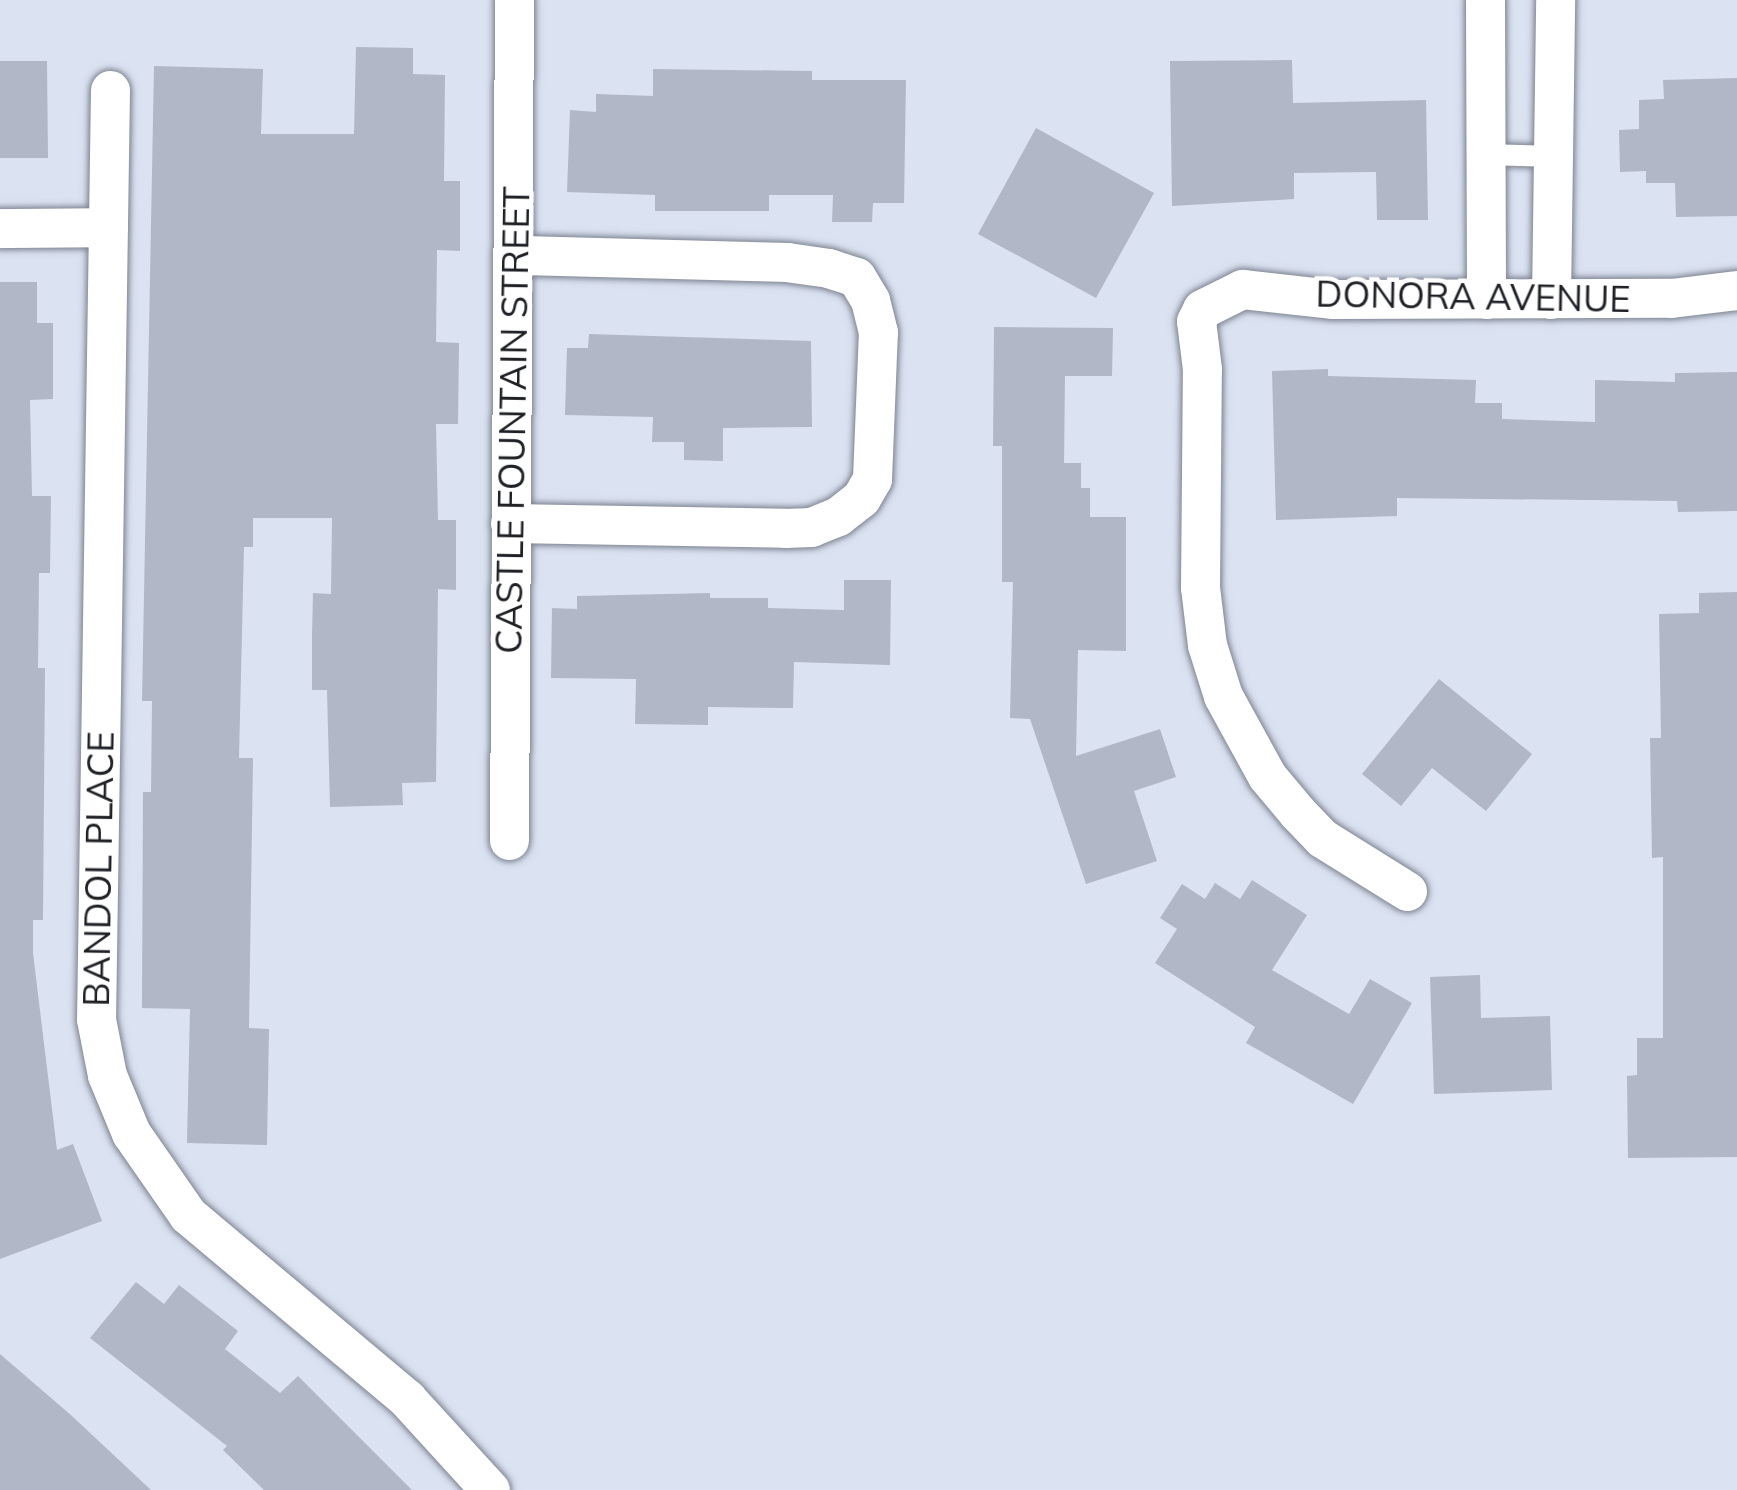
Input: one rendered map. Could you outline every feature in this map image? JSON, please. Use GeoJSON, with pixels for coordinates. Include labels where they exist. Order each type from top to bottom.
{"type":"FeatureCollection","features":[{"type":"Feature","properties":{"kind":"street","name":"CASTLE FOUNTAIN STREET"},"geometry":{"type":"LineString","coordinates":[[509,840],[514,0]]}},
{"type":"Feature","properties":{"kind":"street"},"geometry":{"type":"LineString","coordinates":[[1485,0],[1486,299]]}},
{"type":"Feature","properties":{"kind":"street"},"geometry":{"type":"LineString","coordinates":[[1551,299],[1555,0]]}},
{"type":"Feature","properties":{"kind":"street","name":"BANDOL PLACE"},"geometry":{"type":"LineString","coordinates":[[110,90],[95,1019],[107,1075],[130,1133],[188,1215],[407,1400],[490,1490]]}},
{"type":"Feature","properties":{"kind":"street"},"geometry":{"type":"LineString","coordinates":[[0,228],[108,226]]}},
{"type":"Feature","properties":{"kind":"street"},"geometry":{"type":"LineString","coordinates":[[510,523],[785,528],[811,527],[838,516],[861,498],[872,479],[878,332],[870,300],[856,278],[829,268],[787,262],[513,255]]}},
{"type":"Feature","properties":{"kind":"street","name":"DONORA AVENUE"},"geometry":{"type":"LineString","coordinates":[[1407,891],[1322,838],[1267,776],[1223,696],[1207,645],[1200,587],[1202,369],[1196,321],[1211,300],[1242,289],[1333,299],[1551,299],[1737,290]]}},
{"type":"Feature","properties":{"kind":"lane"},"geometry":{"type":"LineString","coordinates":[[1485,154],[1554,155]]}},
{"type":"Feature","properties":{"kind":"building"},"geometry":{"type":"Polygon","coordinates":[[[356,47],[413,48],[413,74],[445,75],[444,181],[460,181],[460,251],[437,250],[436,342],[459,343],[458,424],[436,424],[438,520],[456,520],[456,590],[438,589],[436,782],[402,783],[403,805],[330,807],[327,690],[312,690],[312,635],[313,593],[331,594],[332,518],[253,518],[253,547],[244,547],[239,758],[253,758],[249,1028],[269,1029],[267,1145],[187,1143],[190,1009],[142,1008],[143,792],[151,792],[152,701],[142,701],[154,66],[263,69],[261,134],[354,134],[356,47]]]}},
{"type":"Feature","properties":{"kind":"building"},"geometry":{"type":"Polygon","coordinates":[[[1292,60],[1293,103],[1426,100],[1428,220],[1377,220],[1376,172],[1294,173],[1294,199],[1172,206],[1170,61],[1292,60]]]}},
{"type":"Feature","properties":{"kind":"building"},"geometry":{"type":"Polygon","coordinates":[[[0,61],[47,61],[48,158],[0,158],[0,61]]]}},
{"type":"Feature","properties":{"kind":"building"},"geometry":{"type":"Polygon","coordinates":[[[653,69],[812,71],[812,80],[906,80],[904,203],[873,203],[872,222],[832,222],[833,195],[769,195],[769,211],[655,211],[655,195],[567,192],[570,110],[596,112],[596,94],[653,96],[653,69]]]}},
{"type":"Feature","properties":{"kind":"building"},"geometry":{"type":"Polygon","coordinates":[[[1737,78],[1737,216],[1676,217],[1675,183],[1646,183],[1646,171],[1620,172],[1619,130],[1639,129],[1639,100],[1664,99],[1663,80],[1737,78]]]}},
{"type":"Feature","properties":{"kind":"building"},"geometry":{"type":"Polygon","coordinates":[[[1036,128],[1154,193],[1096,298],[978,234],[1036,128]]]}},
{"type":"Feature","properties":{"kind":"building"},"geometry":{"type":"Polygon","coordinates":[[[0,282],[37,282],[37,323],[53,323],[53,399],[30,400],[32,496],[51,496],[50,573],[39,573],[38,668],[45,668],[43,920],[33,920],[33,953],[57,1150],[73,1144],[102,1221],[0,1259],[0,282]]]}},
{"type":"Feature","properties":{"kind":"building"},"geometry":{"type":"Polygon","coordinates":[[[994,327],[1113,328],[1112,376],[1065,376],[1064,463],[1081,463],[1081,488],[1090,488],[1090,517],[1126,517],[1126,651],[1078,650],[1076,756],[1160,729],[1176,777],[1134,791],[1157,861],[1086,884],[1030,719],[1010,718],[1013,582],[1002,582],[1002,446],[993,446],[994,327]]]}},
{"type":"Feature","properties":{"kind":"building"},"geometry":{"type":"Polygon","coordinates":[[[589,334],[811,341],[812,427],[723,428],[723,461],[684,460],[684,442],[652,442],[653,417],[565,415],[567,348],[588,348],[589,334]]]}},
{"type":"Feature","properties":{"kind":"building"},"geometry":{"type":"Polygon","coordinates":[[[1328,369],[1328,376],[1476,380],[1475,403],[1502,403],[1502,419],[1595,422],[1595,380],[1675,382],[1675,373],[1737,372],[1737,511],[1678,512],[1677,501],[1397,498],[1397,516],[1276,520],[1272,371],[1328,369]]]}},
{"type":"Feature","properties":{"kind":"building"},"geometry":{"type":"Polygon","coordinates":[[[844,580],[891,580],[890,665],[794,662],[793,708],[708,707],[708,725],[635,724],[636,679],[551,678],[552,608],[577,609],[577,596],[710,593],[710,598],[768,598],[768,608],[844,610],[844,580]]]}},
{"type":"Feature","properties":{"kind":"building"},"geometry":{"type":"Polygon","coordinates":[[[1737,592],[1737,1157],[1628,1158],[1627,1076],[1637,1075],[1637,1038],[1663,1038],[1663,857],[1652,858],[1650,738],[1661,738],[1659,614],[1699,613],[1699,593],[1737,592]]]}},
{"type":"Feature","properties":{"kind":"building"},"geometry":{"type":"Polygon","coordinates":[[[1439,679],[1532,754],[1486,811],[1432,768],[1401,806],[1362,774],[1439,679]]]}},
{"type":"Feature","properties":{"kind":"building"},"geometry":{"type":"Polygon","coordinates":[[[1252,880],[1307,915],[1272,970],[1349,1014],[1370,979],[1412,1003],[1353,1104],[1246,1043],[1255,1027],[1155,963],[1177,929],[1160,918],[1182,884],[1205,899],[1215,883],[1240,899],[1252,880]]]}},
{"type":"Feature","properties":{"kind":"building"},"geometry":{"type":"Polygon","coordinates":[[[1480,975],[1481,1018],[1550,1016],[1552,1090],[1434,1094],[1430,977],[1480,975]]]}},
{"type":"Feature","properties":{"kind":"building"},"geometry":{"type":"Polygon","coordinates":[[[136,1282],[164,1304],[179,1285],[238,1331],[225,1349],[280,1393],[298,1376],[412,1490],[264,1490],[223,1450],[227,1446],[90,1338],[136,1282]]]}},
{"type":"Feature","properties":{"kind":"building"},"geometry":{"type":"Polygon","coordinates":[[[0,1354],[72,1416],[151,1490],[0,1490],[0,1354]]]}}]}
